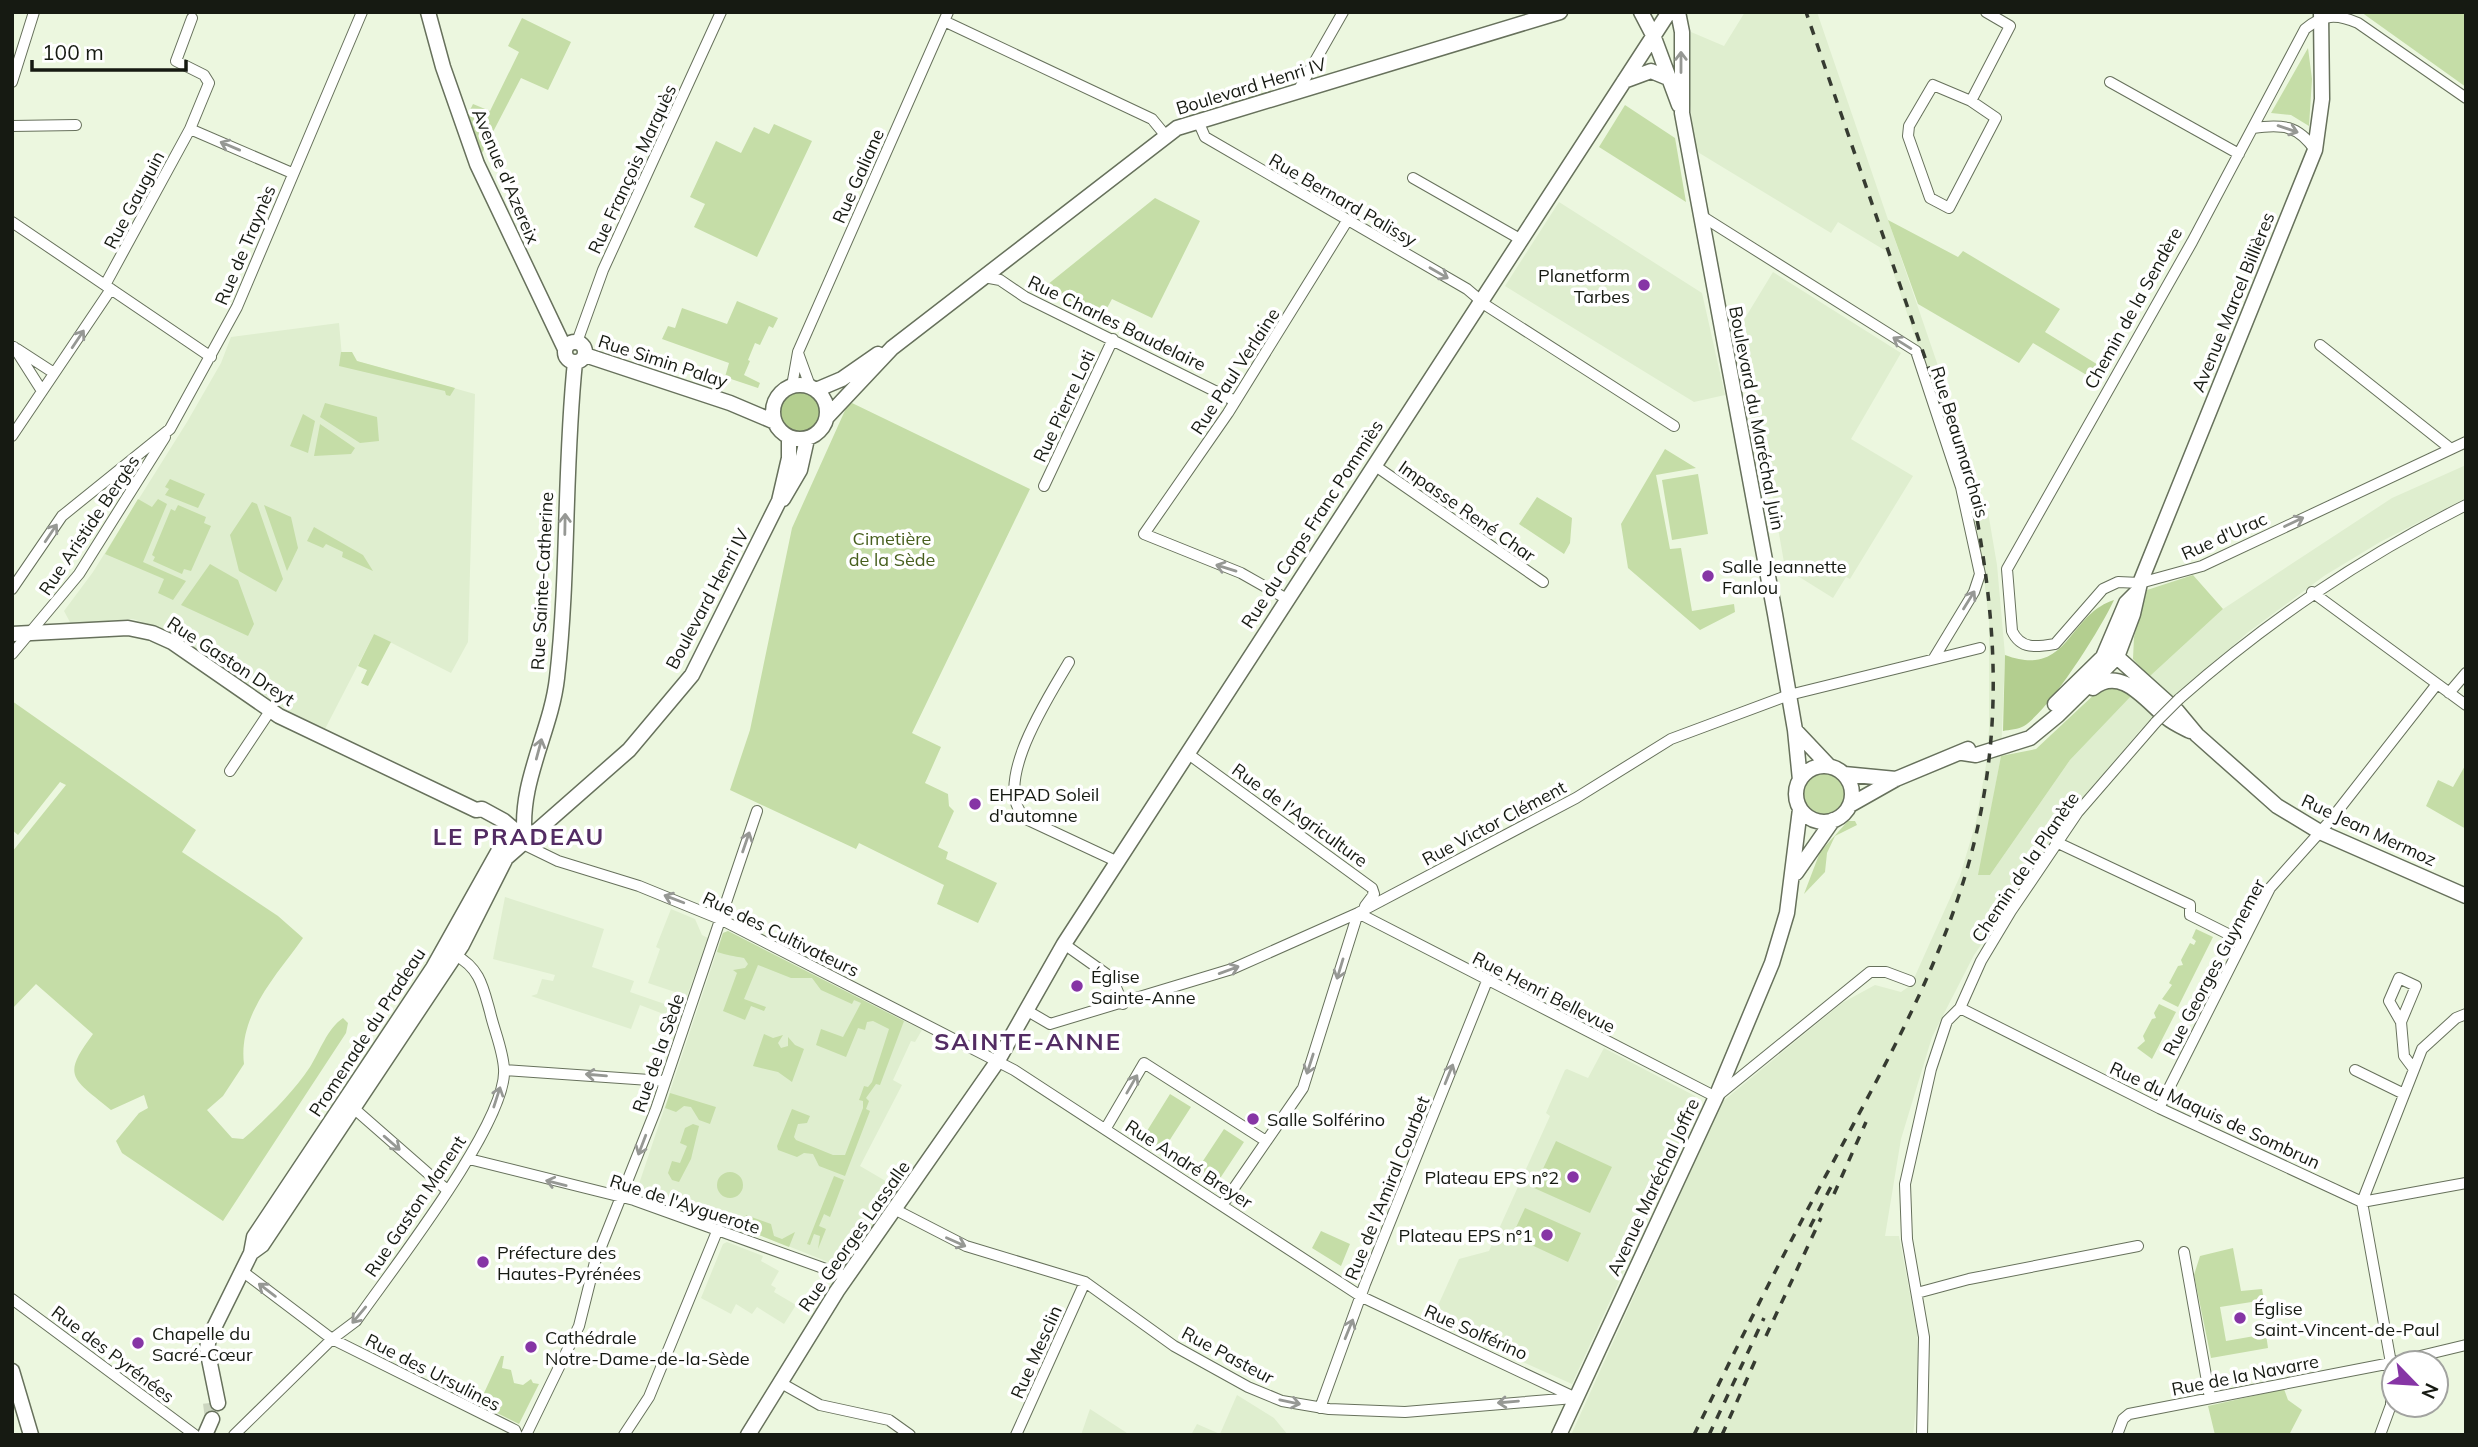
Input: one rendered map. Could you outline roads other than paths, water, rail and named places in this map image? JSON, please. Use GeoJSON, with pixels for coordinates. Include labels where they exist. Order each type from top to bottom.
{"type":"FeatureCollection","features":[{"type":"Feature","properties":{"kind":"street"},"geometry":{"type":"LineString","coordinates":[[12,82],[34,12]]}},
{"type":"Feature","properties":{"kind":"street","name":"Rue de Traynès"},"geometry":{"type":"LineString","coordinates":[[12,589],[62,516],[170,429],[237,307],[362,12]]}},
{"type":"Feature","properties":{"kind":"street","name":"Avenue d'Azereix"},"geometry":{"type":"LineString","coordinates":[[428,12],[443,67],[477,164],[575,352]]}},
{"type":"Feature","properties":{"kind":"street","name":"Rue François Marquès"},"geometry":{"type":"LineString","coordinates":[[575,352],[603,270],[721,12]]}},
{"type":"Feature","properties":{"kind":"street"},"geometry":{"type":"LineString","coordinates":[[1298,91],[1343,12]]}},
{"type":"Feature","properties":{"kind":"street","name":"Boulevard Henri IV"},"geometry":{"type":"LineString","coordinates":[[828,416],[892,348],[1177,128],[1560,12]]}},
{"type":"Feature","properties":{"kind":"street","name":"Boulevard du Maréchal Juin"},"geometry":{"type":"LineString","coordinates":[[1641,12],[1653,35],[1682,113]]}},
{"type":"Feature","properties":{"kind":"street","name":"Rue du Corps Franc Pommiès"},"geometry":{"type":"LineString","coordinates":[[997,1062],[1064,943],[1669,12]]}},
{"type":"Feature","properties":{"kind":"street","name":"Boulevard du Maréchal Juin"},"geometry":{"type":"LineString","coordinates":[[1678,12],[1682,32],[1682,113],[1789,695],[1800,780]]}},
{"type":"Feature","properties":{"kind":"street"},"geometry":{"type":"LineString","coordinates":[[1971,101],[2010,26],[1986,12]]}},
{"type":"Feature","properties":{"kind":"street"},"geometry":{"type":"LineString","coordinates":[[2320,15],[2342,16],[2358,23],[2466,98]]}},
{"type":"Feature","properties":{"kind":"street","name":"Chemin de la Sendère"},"geometry":{"type":"LineString","coordinates":[[2012,631],[2007,569],[2239,154],[2305,29],[2320,15]]}},
{"type":"Feature","properties":{"kind":"street","name":"Avenue Marcel Billières"},"geometry":{"type":"LineString","coordinates":[[2109,660],[2126,603],[2138,587],[2315,150],[2322,99],[2320,15]]}},
{"type":"Feature","properties":{"kind":"street"},"geometry":{"type":"LineString","coordinates":[[946,17],[1152,119],[1166,136]]}},
{"type":"Feature","properties":{"kind":"street","name":"Rue Galiane"},"geometry":{"type":"LineString","coordinates":[[792,386],[798,352],[946,17]]}},
{"type":"Feature","properties":{"kind":"street","name":"Rue Gauguin"},"geometry":{"type":"LineString","coordinates":[[12,436],[108,287],[190,129],[209,83],[204,75],[176,61],[192,18]]}},
{"type":"Feature","properties":{"kind":"street"},"geometry":{"type":"LineString","coordinates":[[1623,81],[1651,71],[1668,78]]}},
{"type":"Feature","properties":{"kind":"street"},"geometry":{"type":"LineString","coordinates":[[2109,82],[2239,154]]}},
{"type":"Feature","properties":{"kind":"street"},"geometry":{"type":"LineString","coordinates":[[1933,85],[1971,101],[1993,113],[1995,123],[1948,208],[1930,198],[1908,136],[1909,126],[1933,85]]}},
{"type":"Feature","properties":{"kind":"street","name":"Rue Bernard Palissy"},"geometry":{"type":"LineString","coordinates":[[1198,121],[1205,137],[1481,298],[1498,313],[1674,426]]}},
{"type":"Feature","properties":{"kind":"street"},"geometry":{"type":"LineString","coordinates":[[12,126],[76,125]]}},
{"type":"Feature","properties":{"kind":"street"},"geometry":{"type":"LineString","coordinates":[[2253,128],[2279,125],[2294,128],[2315,150]]}},
{"type":"Feature","properties":{"kind":"street"},"geometry":{"type":"LineString","coordinates":[[190,129],[292,173]]}},
{"type":"Feature","properties":{"kind":"street"},"geometry":{"type":"LineString","coordinates":[[1413,178],[1520,239]]}},
{"type":"Feature","properties":{"kind":"street","name":"Rue Beaumarchais"},"geometry":{"type":"LineString","coordinates":[[1700,215],[1916,351],[1961,487],[1980,574],[1974,592],[1934,658]]}},
{"type":"Feature","properties":{"kind":"street","name":"Rue Paul Verlaine"},"geometry":{"type":"LineString","coordinates":[[1287,599],[1241,573],[1144,534],[1235,401],[1347,220]]}},
{"type":"Feature","properties":{"kind":"street"},"geometry":{"type":"LineString","coordinates":[[12,222],[211,357]]}},
{"type":"Feature","properties":{"kind":"street","name":"Rue Charles Baudelaire"},"geometry":{"type":"LineString","coordinates":[[984,277],[1000,280],[1025,297],[1235,401]]}},
{"type":"Feature","properties":{"kind":"street","name":"Rue Pierre Loti"},"geometry":{"type":"LineString","coordinates":[[1044,486],[1113,339]]}},
{"type":"Feature","properties":{"kind":"street"},"geometry":{"type":"LineString","coordinates":[[2320,345],[2451,449]]}},
{"type":"Feature","properties":{"kind":"street"},"geometry":{"type":"LineString","coordinates":[[13,346],[54,373]]}},
{"type":"Feature","properties":{"kind":"street"},"geometry":{"type":"LineString","coordinates":[[13,346],[42,391]]}},
{"type":"Feature","properties":{"kind":"street","name":"Boulevard Henri IV"},"geometry":{"type":"LineString","coordinates":[[813,388],[842,379],[875,356],[892,348]]}},
{"type":"Feature","properties":{"kind":"street","name":"Rue Simin Palay"},"geometry":{"type":"LineString","coordinates":[[575,352],[730,403],[775,422]]}},
{"type":"Feature","properties":{"kind":"street","name":"Rue Sainte-Catherine"},"geometry":{"type":"LineString","coordinates":[[521,837],[522,816],[557,680],[566,454],[575,352]]}},
{"type":"Feature","properties":{"kind":"street"},"geometry":{"type":"LineString","coordinates":[[798,352],[813,388],[825,401],[828,416],[821,430],[807,439],[789,437],[775,422],[775,402],[792,386],[813,388]]}},
{"type":"Feature","properties":{"kind":"street","name":"Rue Simin Palay"},"geometry":{"type":"LineString","coordinates":[[730,403],[761,406],[775,402]]}},
{"type":"Feature","properties":{"kind":"street","name":"Rue Aristide Bergès"},"geometry":{"type":"LineString","coordinates":[[12,653],[30,635],[79,573],[170,429]]}},
{"type":"Feature","properties":{"kind":"street","name":"Boulevard Henri IV"},"geometry":{"type":"LineString","coordinates":[[521,837],[557,804],[573,798],[629,750],[692,675],[779,501],[789,458],[789,437]]}},
{"type":"Feature","properties":{"kind":"street","name":"Boulevard Henri IV"},"geometry":{"type":"LineString","coordinates":[[779,501],[786,497],[800,470],[807,439]]}},
{"type":"Feature","properties":{"kind":"street","name":"Rue d'Urac"},"geometry":{"type":"LineString","coordinates":[[2012,631],[2016,639],[2025,645],[2055,644],[2103,589],[2118,582],[2138,587],[2202,566],[2466,442]]}},
{"type":"Feature","properties":{"kind":"street","name":"Impasse René Char"},"geometry":{"type":"LineString","coordinates":[[1374,465],[1544,582]]}},
{"type":"Feature","properties":{"kind":"street"},"geometry":{"type":"LineString","coordinates":[[124,467],[133,474],[135,486]]}},
{"type":"Feature","properties":{"kind":"street","name":"Chemin de la Planète"},"geometry":{"type":"LineString","coordinates":[[1922,1435],[1924,1337],[1904,1214],[1905,1184],[1931,1069],[1947,1021],[1960,1008],[1981,961],[2056,842],[2102,783],[2179,699],[2242,644],[2312,592],[2397,539],[2466,505]]}},
{"type":"Feature","properties":{"kind":"street"},"geometry":{"type":"LineString","coordinates":[[2312,592],[2466,705]]}},
{"type":"Feature","properties":{"kind":"street","name":"Rue Gaston Dreyt"},"geometry":{"type":"LineString","coordinates":[[12,634],[128,628],[152,632],[172,642],[270,711],[476,810],[492,814],[521,837]]}},
{"type":"Feature","properties":{"kind":"street","name":"Rue Victor Clément"},"geometry":{"type":"LineString","coordinates":[[1026,1010],[1050,1024],[1124,1004],[1232,969],[1360,911],[1576,798],[1671,739],[1789,695],[1980,648]]}},
{"type":"Feature","properties":{"kind":"street"},"geometry":{"type":"LineString","coordinates":[[2109,660],[2128,684],[2168,719],[2197,735]]}},
{"type":"Feature","properties":{"kind":"street"},"geometry":{"type":"LineString","coordinates":[[1963,753],[1976,755],[2030,738],[2057,715],[2109,660]]}},
{"type":"Feature","properties":{"kind":"street"},"geometry":{"type":"LineString","coordinates":[[2109,660],[2177,710],[2197,735]]}},
{"type":"Feature","properties":{"kind":"street"},"geometry":{"type":"LineString","coordinates":[[1792,882],[1833,820],[1850,805],[1896,779],[1963,753],[1973,746],[2024,732],[2109,660]]}},
{"type":"Feature","properties":{"kind":"street"},"geometry":{"type":"LineString","coordinates":[[1069,662],[1023,745],[1016,790],[1018,810],[1026,820],[1118,862]]}},
{"type":"Feature","properties":{"kind":"street"},"geometry":{"type":"LineString","coordinates":[[2449,693],[2466,673]]}},
{"type":"Feature","properties":{"kind":"street"},"geometry":{"type":"LineString","coordinates":[[2057,715],[2069,710],[2103,681],[2128,684]]}},
{"type":"Feature","properties":{"kind":"street","name":"Rue Georges Guynemer"},"geometry":{"type":"LineString","coordinates":[[2159,1108],[2270,888],[2320,832],[2437,684]]}},
{"type":"Feature","properties":{"kind":"street"},"geometry":{"type":"LineString","coordinates":[[230,771],[270,711]]}},
{"type":"Feature","properties":{"kind":"street"},"geometry":{"type":"LineString","coordinates":[[1795,730],[1829,766],[1844,774],[1896,779]]}},
{"type":"Feature","properties":{"kind":"street","name":"Rue Jean Mermoz"},"geometry":{"type":"LineString","coordinates":[[2197,735],[2277,806],[2320,832],[2466,896]]}},
{"type":"Feature","properties":{"kind":"street","name":"Rue de l'Agriculture"},"geometry":{"type":"LineString","coordinates":[[1187,753],[1372,888],[1374,894],[1360,911]]}},
{"type":"Feature","properties":{"kind":"street"},"geometry":{"type":"LineString","coordinates":[[1716,1097],[1772,963],[1792,882],[1801,809],[1796,795],[1800,780],[1812,768],[1829,766]]}},
{"type":"Feature","properties":{"kind":"street"},"geometry":{"type":"LineString","coordinates":[[1844,774],[1852,789],[1850,805]]}},
{"type":"Feature","properties":{"kind":"street"},"geometry":{"type":"LineString","coordinates":[[1801,809],[1815,820],[1833,820]]}},
{"type":"Feature","properties":{"kind":"street","name":"Rue de la Sède"},"geometry":{"type":"LineString","coordinates":[[526,1435],[566,1358],[579,1326],[595,1262],[623,1197],[757,811]]}},
{"type":"Feature","properties":{"kind":"street","name":"Rue des Cultivateurs"},"geometry":{"type":"LineString","coordinates":[[521,837],[543,853],[665,895],[720,919],[997,1062]]}},
{"type":"Feature","properties":{"kind":"street","name":"Promenade du Pradeau"},"geometry":{"type":"LineString","coordinates":[[351,1102],[456,955],[506,858],[521,837]]}},
{"type":"Feature","properties":{"kind":"street","name":"Promenade du Pradeau"},"geometry":{"type":"LineString","coordinates":[[214,1398],[207,1349],[209,1338],[251,1253],[262,1245],[351,1102],[433,968],[498,852],[521,837]]}},
{"type":"Feature","properties":{"kind":"street"},"geometry":{"type":"LineString","coordinates":[[2056,842],[2190,905],[2190,915],[2242,941]]}},
{"type":"Feature","properties":{"kind":"street"},"geometry":{"type":"LineString","coordinates":[[1223,1204],[1303,1088],[1360,911]]}},
{"type":"Feature","properties":{"kind":"street","name":"Rue Henri Bellevue"},"geometry":{"type":"LineString","coordinates":[[1360,911],[1487,981],[1716,1097]]}},
{"type":"Feature","properties":{"kind":"street"},"geometry":{"type":"LineString","coordinates":[[1064,943],[1112,978],[1124,1004]]}},
{"type":"Feature","properties":{"kind":"street"},"geometry":{"type":"LineString","coordinates":[[456,955],[467,962],[481,980],[505,1070],[664,1081]]}},
{"type":"Feature","properties":{"kind":"street","name":"Avenue Maréchal Joffre"},"geometry":{"type":"LineString","coordinates":[[1559,1435],[1716,1097],[1870,972],[1886,972],[1910,981]]}},
{"type":"Feature","properties":{"kind":"street","name":"Rue de l'Amiral Courbet"},"geometry":{"type":"LineString","coordinates":[[1320,1408],[1487,981]]}},
{"type":"Feature","properties":{"kind":"street","name":"Rue du Maquis de Sombrun"},"geometry":{"type":"LineString","coordinates":[[1960,1008],[2159,1108],[2362,1202]]}},
{"type":"Feature","properties":{"kind":"street"},"geometry":{"type":"LineString","coordinates":[[2388,1349],[2362,1202],[2413,1068],[2423,1049],[2438,1032],[2466,1014]]}},
{"type":"Feature","properties":{"kind":"street"},"geometry":{"type":"LineString","coordinates":[[2401,1023],[2404,1056],[2413,1068]]}},
{"type":"Feature","properties":{"kind":"street","name":"Rue André Breyer"},"geometry":{"type":"LineString","coordinates":[[997,1062],[1106,1128],[1362,1297]]}},
{"type":"Feature","properties":{"kind":"street","name":"Rue Georges Lassalle"},"geometry":{"type":"LineString","coordinates":[[748,1435],[848,1277],[997,1062]]}},
{"type":"Feature","properties":{"kind":"street"},"geometry":{"type":"LineString","coordinates":[[1106,1128],[1144,1063],[1266,1141]]}},
{"type":"Feature","properties":{"kind":"street","name":"Rue Gaston Manent"},"geometry":{"type":"LineString","coordinates":[[234,1435],[331,1339],[356,1321],[469,1159],[496,1103],[505,1070]]}},
{"type":"Feature","properties":{"kind":"street"},"geometry":{"type":"LineString","coordinates":[[2355,1070],[2404,1094]]}},
{"type":"Feature","properties":{"kind":"street"},"geometry":{"type":"LineString","coordinates":[[351,1102],[447,1190]]}},
{"type":"Feature","properties":{"kind":"street","name":"Rue de l'Ayguerote"},"geometry":{"type":"LineString","coordinates":[[469,1159],[583,1190],[623,1197],[848,1277]]}},
{"type":"Feature","properties":{"kind":"street"},"geometry":{"type":"LineString","coordinates":[[2362,1202],[2466,1183]]}},
{"type":"Feature","properties":{"kind":"street","name":"Rue Pasteur"},"geometry":{"type":"LineString","coordinates":[[896,1210],[966,1246],[1085,1282],[1174,1346],[1266,1395],[1320,1408],[1405,1412],[1576,1398]]}},
{"type":"Feature","properties":{"kind":"street"},"geometry":{"type":"LineString","coordinates":[[624,1435],[649,1397],[718,1229]]}},
{"type":"Feature","properties":{"kind":"street"},"geometry":{"type":"LineString","coordinates":[[1917,1293],[1969,1279],[2138,1246]]}},
{"type":"Feature","properties":{"kind":"street"},"geometry":{"type":"LineString","coordinates":[[2184,1252],[2210,1398]]}},
{"type":"Feature","properties":{"kind":"street","name":"Rue des Ursulines"},"geometry":{"type":"LineString","coordinates":[[242,1271],[331,1339],[515,1430],[517,1435]]}},
{"type":"Feature","properties":{"kind":"street","name":"Rue Mesclin"},"geometry":{"type":"LineString","coordinates":[[1016,1435],[1085,1282]]}},
{"type":"Feature","properties":{"kind":"street","name":"Rue Solférino"},"geometry":{"type":"LineString","coordinates":[[1362,1297],[1576,1398]]}},
{"type":"Feature","properties":{"kind":"street","name":"Rue des Pyrénées"},"geometry":{"type":"LineString","coordinates":[[12,1298],[195,1435]]}},
{"type":"Feature","properties":{"kind":"street","name":"Rue de la Navarre"},"geometry":{"type":"LineString","coordinates":[[2117,1435],[2123,1419],[2129,1414],[2380,1365]]}},
{"type":"Feature","properties":{"kind":"street"},"geometry":{"type":"LineString","coordinates":[[12,1371],[31,1435]]}},
{"type":"Feature","properties":{"kind":"street"},"geometry":{"type":"LineString","coordinates":[[781,1383],[820,1405],[889,1420],[910,1435]]}},
{"type":"Feature","properties":{"kind":"street"},"geometry":{"type":"LineString","coordinates":[[205,1435],[216,1425]]}},
{"type":"Feature","properties":{"kind":"tunnel"},"geometry":{"type":"LineString","coordinates":[[210,1403],[212,1419]]}},
{"type":"Feature","properties":{"kind":"railway"},"geometry":{"type":"LineString","coordinates":[[1694,1435],[1778,1266],[1900,1036],[1940,947],[1971,854],[1982,806],[1992,727],[1990,613],[1973,497],[1806,12]]}},
{"type":"Feature","properties":{"kind":"railway"},"geometry":{"type":"LineString","coordinates":[[1834,1194],[1866,1122]]}},
{"type":"Feature","properties":{"kind":"railway"},"geometry":{"type":"LineString","coordinates":[[1810,1227],[1834,1181]]}},
{"type":"Feature","properties":{"kind":"railway"},"geometry":{"type":"LineString","coordinates":[[1766,1336],[1821,1218]]}},
{"type":"Feature","properties":{"kind":"railway"},"geometry":{"type":"LineString","coordinates":[[1709,1435],[1764,1318]]}},
{"type":"Feature","properties":{"kind":"railway"},"geometry":{"type":"LineString","coordinates":[[1722,1435],[1755,1361]]}},
{"type":"Feature","properties":{"kind":"place","name":"Planetform Tarbes"},"geometry":{"type":"Point","coordinates":[1644,285]}},
{"type":"Feature","properties":{"kind":"place","name":"Salle Jeannette Fanlou"},"geometry":{"type":"Point","coordinates":[1708,576]}},
{"type":"Feature","properties":{"kind":"place","name":"EHPAD Soleil d'automne"},"geometry":{"type":"Point","coordinates":[975,804]}},
{"type":"Feature","properties":{"kind":"place","name":"Église Sainte-Anne"},"geometry":{"type":"Point","coordinates":[1077,986]}},
{"type":"Feature","properties":{"kind":"place","name":"Salle Solférino"},"geometry":{"type":"Point","coordinates":[1253,1119]}},
{"type":"Feature","properties":{"kind":"place","name":"Plateau EPS n°2"},"geometry":{"type":"Point","coordinates":[1573,1177]}},
{"type":"Feature","properties":{"kind":"place","name":"Plateau EPS n°1"},"geometry":{"type":"Point","coordinates":[1547,1235]}},
{"type":"Feature","properties":{"kind":"place","name":"Préfecture des Hautes-Pyrénées"},"geometry":{"type":"Point","coordinates":[483,1262]}},
{"type":"Feature","properties":{"kind":"place","name":"Église Saint-Vincent-de-Paul"},"geometry":{"type":"Point","coordinates":[2240,1318]}},
{"type":"Feature","properties":{"kind":"place","name":"Chapelle du Sacré-Cœur"},"geometry":{"type":"Point","coordinates":[138,1343]}},
{"type":"Feature","properties":{"kind":"place","name":"Cathédrale Notre-Dame-de-la-Sède"},"geometry":{"type":"Point","coordinates":[531,1347]}},
{"type":"Feature","properties":{"kind":"district","name":"LE PRADEAU"},"geometry":{"type":"Point","coordinates":[519,836]}},
{"type":"Feature","properties":{"kind":"district","name":"SAINTE-ANNE"},"geometry":{"type":"Point","coordinates":[1028,1041]}},
{"type":"Feature","properties":{"kind":"park label","name":"Cimetière de la Sède"},"geometry":{"type":"Point","coordinates":[892,548]}}]}
